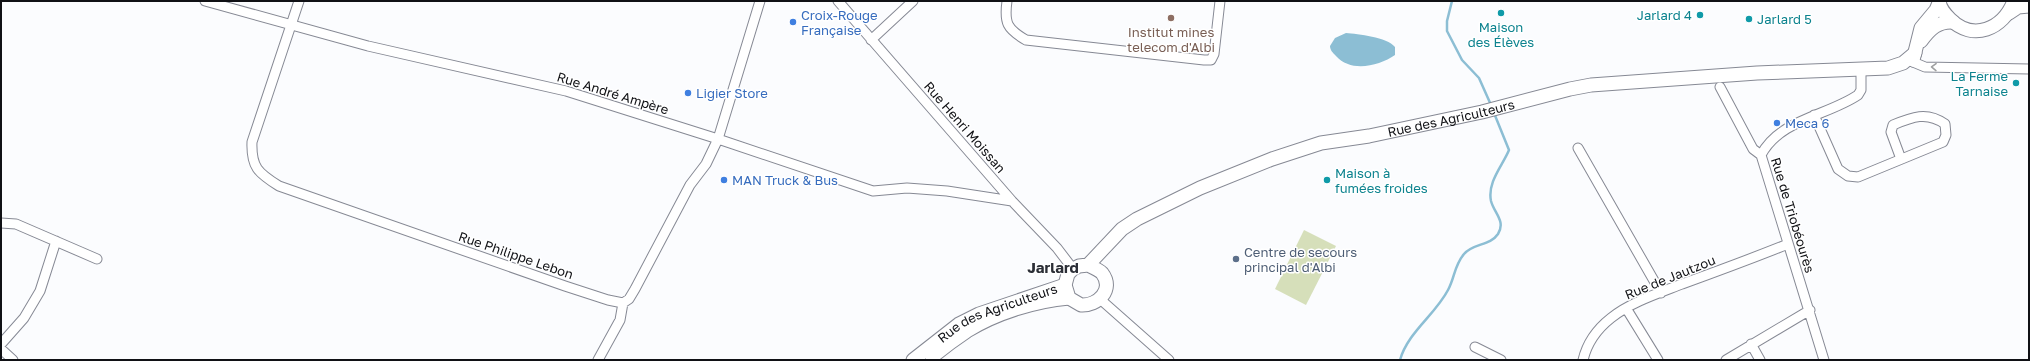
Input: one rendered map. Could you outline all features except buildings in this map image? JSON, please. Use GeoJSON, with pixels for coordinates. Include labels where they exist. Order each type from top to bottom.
{"type":"FeatureCollection","features":[{"type":"Feature","properties":{"kind":"street","name":"Rue André Ampère"},"geometry":{"type":"LineString","coordinates":[[205,1],[368,46],[566,92],[718,139],[873,191],[907,188],[947,191],[1012,201]]}},
{"type":"Feature","properties":{"kind":"street","name":"Rue Philippe Lebon"},"geometry":{"type":"LineString","coordinates":[[299,1],[292,26],[252,142],[254,164],[261,175],[279,186],[573,289],[622,303]]}},
{"type":"Feature","properties":{"kind":"street"},"geometry":{"type":"LineString","coordinates":[[598,360],[620,320],[622,303],[633,294],[690,185],[706,164],[718,139],[760,1]]}},
{"type":"Feature","properties":{"kind":"street","name":"Rue Henri Moissan"},"geometry":{"type":"LineString","coordinates":[[838,1],[1012,201],[1053,243],[1073,269]]}},
{"type":"Feature","properties":{"kind":"street"},"geometry":{"type":"LineString","coordinates":[[871,40],[913,1]]}},
{"type":"Feature","properties":{"kind":"street"},"geometry":{"type":"LineString","coordinates":[[1006,1],[1005,16],[1011,31],[1026,40],[1211,60],[1214,54],[1220,1]]}},
{"type":"Feature","properties":{"kind":"street"},"geometry":{"type":"LineString","coordinates":[[1939,2],[1943,12],[1953,22],[1968,30],[1992,28],[2002,22],[2011,7],[2029,6]]}},
{"type":"Feature","properties":{"kind":"street"},"geometry":{"type":"LineString","coordinates":[[1939,2],[1936,10],[1921,28],[1915,53],[1925,67],[2029,69]]}},
{"type":"Feature","properties":{"kind":"street","name":"Rue des Agriculteurs"},"geometry":{"type":"LineString","coordinates":[[1069,298],[1065,285],[1068,274],[1073,269],[1088,265],[1104,250],[1122,229],[1137,219],[1200,188],[1272,159],[1321,143],[1369,136],[1482,112],[1570,88],[1598,84],[1825,71],[1842,74],[1861,71],[1897,73],[1907,68],[1915,53],[1934,26],[1945,22],[1953,22]]}},
{"type":"Feature","properties":{"kind":"street"},"geometry":{"type":"LineString","coordinates":[[1761,155],[1764,148],[1780,134],[1814,115],[1858,95],[1862,90],[1861,71]]}},
{"type":"Feature","properties":{"kind":"street","name":"Rue de Triobéourès"},"geometry":{"type":"LineString","coordinates":[[1720,87],[1753,149],[1761,155],[1810,310],[1824,360]]}},
{"type":"Feature","properties":{"kind":"street"},"geometry":{"type":"LineString","coordinates":[[1814,115],[1838,169],[1848,176],[1858,177],[1943,142],[1946,135],[1945,124],[1937,118],[1919,115],[1893,126],[1891,132],[1901,159]]}},
{"type":"Feature","properties":{"kind":"street"},"geometry":{"type":"LineString","coordinates":[[1578,148],[1660,293]]}},
{"type":"Feature","properties":{"kind":"street"},"geometry":{"type":"LineString","coordinates":[[1,222],[16,224],[97,259]]}},
{"type":"Feature","properties":{"kind":"street"},"geometry":{"type":"LineString","coordinates":[[1,344],[24,318],[40,291],[56,241]]}},
{"type":"Feature","properties":{"kind":"street","name":"Rue de Jautzou"},"geometry":{"type":"LineString","coordinates":[[1583,360],[1586,349],[1597,331],[1611,317],[1626,308],[1660,293],[1788,244]]}},
{"type":"Feature","properties":{"kind":"street"},"geometry":{"type":"LineString","coordinates":[[1104,250],[1101,273],[1105,282],[1105,291],[1100,299],[1169,360]]}},
{"type":"Feature","properties":{"kind":"street"},"geometry":{"type":"LineString","coordinates":[[1088,265],[1101,273]]}},
{"type":"Feature","properties":{"kind":"street","name":"Rue des Agriculteurs"},"geometry":{"type":"LineString","coordinates":[[913,360],[959,324],[979,314],[1065,285]]}},
{"type":"Feature","properties":{"kind":"street","name":"Rue des Agriculteurs"},"geometry":{"type":"LineString","coordinates":[[927,360],[984,322],[1053,300],[1069,298],[1081,305],[1094,304],[1100,299]]}},
{"type":"Feature","properties":{"kind":"street"},"geometry":{"type":"LineString","coordinates":[[1626,308],[1658,360]]}},
{"type":"Feature","properties":{"kind":"street"},"geometry":{"type":"LineString","coordinates":[[1726,360],[1810,310]]}},
{"type":"Feature","properties":{"kind":"street"},"geometry":{"type":"LineString","coordinates":[[1751,344],[1760,360]]}},
{"type":"Feature","properties":{"kind":"street"},"geometry":{"type":"LineString","coordinates":[[1475,347],[1501,360]]}},
{"type":"Feature","properties":{"kind":"street"},"geometry":{"type":"LineString","coordinates":[[1,349],[13,360]]}},
{"type":"Feature","properties":{"kind":"green space"},"geometry":{"type":"Polygon","coordinates":[[[1304,230],[1336,246],[1306,305],[1275,289],[1304,230]]]}},
{"type":"Feature","properties":{"kind":"water"},"geometry":{"type":"Polygon","coordinates":[[[1346,33],[1379,38],[1386,41],[1395,47],[1395,55],[1373,65],[1349,65],[1336,56],[1330,47],[1335,38],[1346,33]]]}},
{"type":"Feature","properties":{"kind":"waterway"},"geometry":{"type":"LineString","coordinates":[[1452,1],[1447,21],[1447,31],[1462,60],[1479,78],[1491,105]]}},
{"type":"Feature","properties":{"kind":"waterway"},"geometry":{"type":"LineString","coordinates":[[1400,360],[1415,332],[1443,299],[1452,281],[1456,267],[1464,254],[1472,248],[1491,241],[1495,238],[1500,229],[1501,225],[1499,217],[1492,205],[1490,194],[1493,180],[1509,150],[1494,113]]}},
{"type":"Feature","properties":{"kind":"place","name":"Maison des Élèves"},"geometry":{"type":"Point","coordinates":[1501,13]}},
{"type":"Feature","properties":{"kind":"place","name":"Jarlard 4"},"geometry":{"type":"Point","coordinates":[1700,15]}},
{"type":"Feature","properties":{"kind":"place","name":"Institut mines telecom d'Albi"},"geometry":{"type":"Point","coordinates":[1171,18]}},
{"type":"Feature","properties":{"kind":"place","name":"Jarlard 5"},"geometry":{"type":"Point","coordinates":[1749,19]}},
{"type":"Feature","properties":{"kind":"place","name":"Croix-Rouge Française"},"geometry":{"type":"Point","coordinates":[793,22]}},
{"type":"Feature","properties":{"kind":"place","name":"La Ferme Tarnaise"},"geometry":{"type":"Point","coordinates":[2016,83]}},
{"type":"Feature","properties":{"kind":"place","name":"Ligier Store"},"geometry":{"type":"Point","coordinates":[688,93]}},
{"type":"Feature","properties":{"kind":"place","name":"Meca 6"},"geometry":{"type":"Point","coordinates":[1777,123]}},
{"type":"Feature","properties":{"kind":"place","name":"MAN Truck & Bus"},"geometry":{"type":"Point","coordinates":[724,180]}},
{"type":"Feature","properties":{"kind":"place","name":"Maison à fumées froides"},"geometry":{"type":"Point","coordinates":[1327,180]}},
{"type":"Feature","properties":{"kind":"place","name":"Centre de secours principal d'Albi"},"geometry":{"type":"Point","coordinates":[1236,259]}},
{"type":"Feature","properties":{"kind":"district","name":"Jarlard"},"geometry":{"type":"Point","coordinates":[1053,268]}}]}
